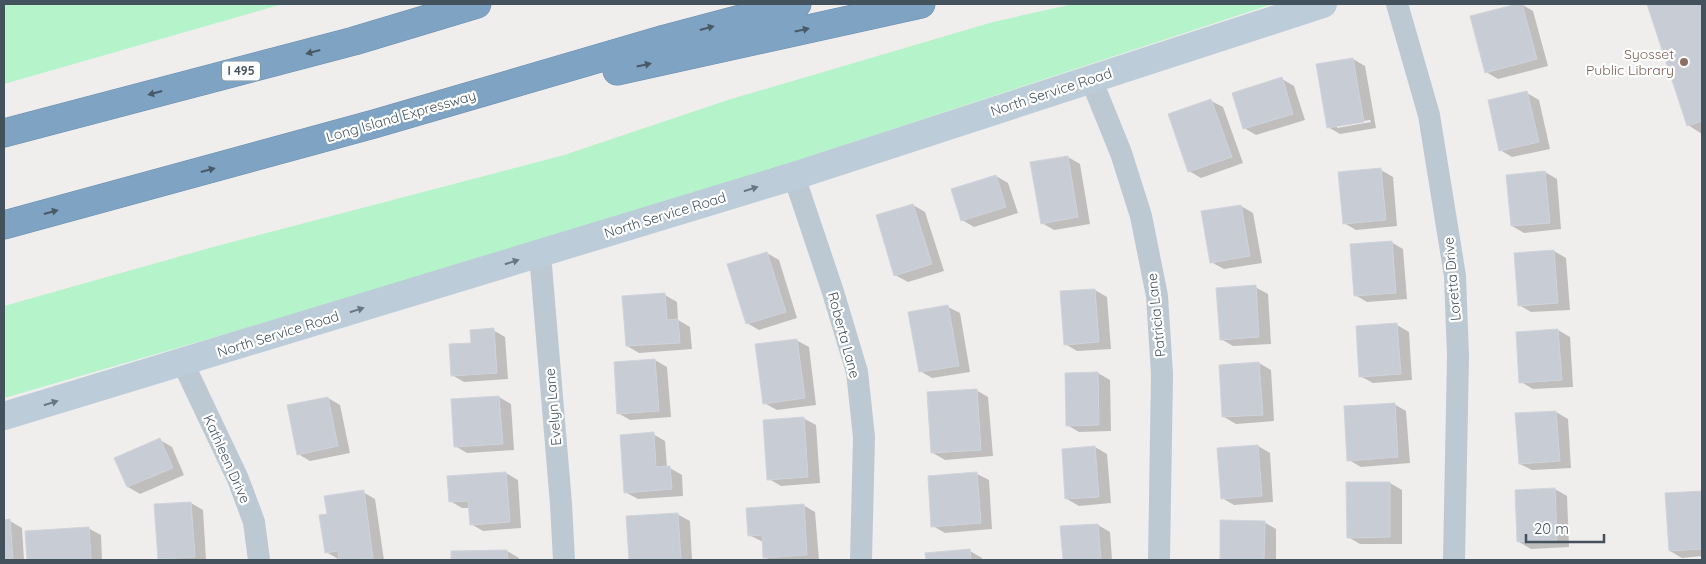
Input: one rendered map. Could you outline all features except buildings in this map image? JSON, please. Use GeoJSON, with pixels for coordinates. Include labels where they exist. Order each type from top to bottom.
{"type":"FeatureCollection","features":[{"type":"Feature","properties":{"kind":"highway"},"geometry":{"type":"LineString","coordinates":[[354,41],[451,4]]}},
{"type":"Feature","properties":{"kind":"highway","name":"I 495"},"geometry":{"type":"LineString","coordinates":[[4,133],[354,41],[477,4]]}},
{"type":"Feature","properties":{"kind":"highway","name":"Long Island Expressway"},"geometry":{"type":"LineString","coordinates":[[4,225],[374,124],[665,39],[797,4]]}},
{"type":"Feature","properties":{"kind":"highway"},"geometry":{"type":"LineString","coordinates":[[374,124],[921,4]]}},
{"type":"Feature","properties":{"kind":"main road","name":"North Service Road"},"geometry":{"type":"LineString","coordinates":[[4,416],[794,176],[1323,4]]}},
{"type":"Feature","properties":{"kind":"street","name":"Loretta Drive"},"geometry":{"type":"LineString","coordinates":[[1397,4],[1429,115],[1455,276],[1458,356],[1454,560]]}},
{"type":"Feature","properties":{"kind":"street","name":"Patricia Lane"},"geometry":{"type":"LineString","coordinates":[[1091,79],[1121,153],[1140,216],[1157,296],[1162,374],[1159,560]]}},
{"type":"Feature","properties":{"kind":"street","name":"Roberta Lane"},"geometry":{"type":"LineString","coordinates":[[794,176],[833,292],[857,372],[864,437],[861,560]]}},
{"type":"Feature","properties":{"kind":"street","name":"Evelyn Lane"},"geometry":{"type":"LineString","coordinates":[[540,254],[564,560]]}},
{"type":"Feature","properties":{"kind":"street","name":"Kathleen Drive"},"geometry":{"type":"LineString","coordinates":[[183,363],[238,479],[254,522],[259,560]]}},
{"type":"Feature","properties":{"kind":"green space"},"geometry":{"type":"Polygon","coordinates":[[[4,4],[283,4],[4,84],[4,4]]]}},
{"type":"Feature","properties":{"kind":"green space"},"geometry":{"type":"Polygon","coordinates":[[[1073,4],[1273,4],[586,230],[4,398],[4,306],[213,247],[564,155],[731,99],[993,22],[1073,4]]]}},
{"type":"Feature","properties":{"kind":"place","name":"Syosset Public Library"},"geometry":{"type":"Point","coordinates":[1684,62]}}]}
